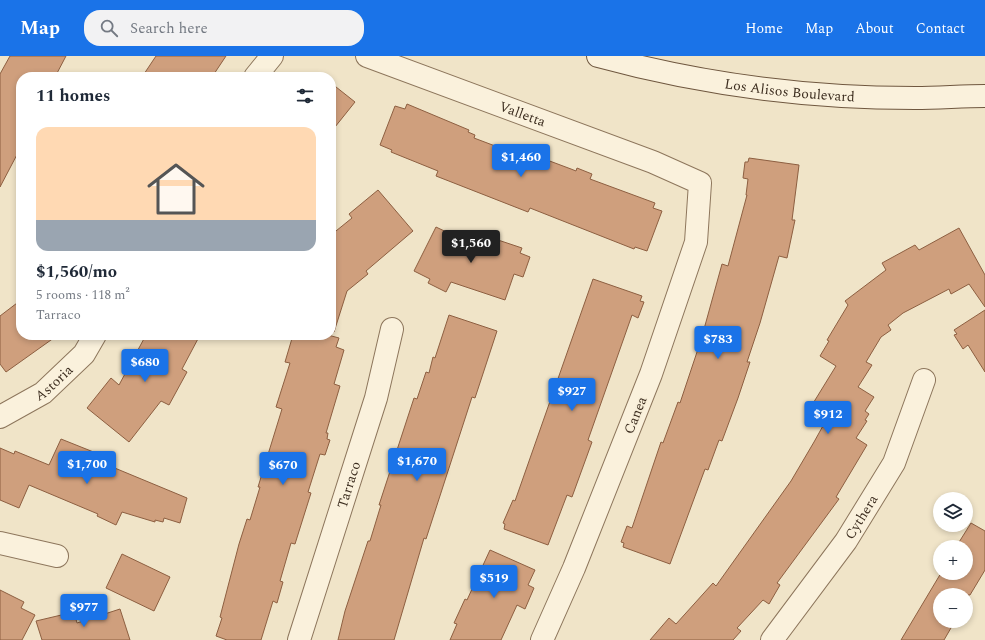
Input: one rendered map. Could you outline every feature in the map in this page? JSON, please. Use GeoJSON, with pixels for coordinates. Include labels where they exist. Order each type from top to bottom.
{"type":"FeatureCollection","features":[{"type":"Feature","properties":{"kind":"street"},"geometry":{"type":"LineString","coordinates":[[259,72],[272,56]]}},
{"type":"Feature","properties":{"kind":"street","name":"Valletta"},"geometry":{"type":"LineString","coordinates":[[367,56],[653,162],[700,183]]}},
{"type":"Feature","properties":{"kind":"street","name":"Los Alisos Boulevard"},"geometry":{"type":"LineString","coordinates":[[598,56],[694,77],[791,91],[915,98],[985,96]]}},
{"type":"Feature","properties":{"kind":"street","name":"Canea"},"geometry":{"type":"LineString","coordinates":[[542,640],[574,568],[651,374],[696,242],[700,183]]}},
{"type":"Feature","properties":{"kind":"street","name":"Tarraco"},"geometry":{"type":"LineString","coordinates":[[299,640],[376,398],[392,328]]}},
{"type":"Feature","properties":{"kind":"street","name":"Astoria"},"geometry":{"type":"LineString","coordinates":[[0,417],[43,393],[84,354],[92,340]]}},
{"type":"Feature","properties":{"kind":"street","name":"Cythera"},"geometry":{"type":"LineString","coordinates":[[772,640],[846,540],[894,463],[924,380]]}},
{"type":"Feature","properties":{"kind":"street"},"geometry":{"type":"LineString","coordinates":[[0,543],[57,556]]}},
{"type":"Feature","properties":{"kind":"building"},"geometry":{"type":"Polygon","coordinates":[[[10,56],[66,56],[58,72],[16,72],[16,157],[0,187],[0,74],[10,56]]]}},
{"type":"Feature","properties":{"kind":"building"},"geometry":{"type":"Polygon","coordinates":[[[156,56],[226,56],[215,72],[145,72],[156,56]]]}},
{"type":"Feature","properties":{"kind":"building"},"geometry":{"type":"Polygon","coordinates":[[[336,87],[355,102],[336,126],[336,87]]]}},
{"type":"Feature","properties":{"kind":"building"},"geometry":{"type":"Polygon","coordinates":[[[407,104],[469,130],[468,132],[475,135],[474,138],[511,152],[512,149],[522,153],[523,151],[576,171],[577,168],[592,174],[590,179],[655,203],[653,208],[662,211],[647,251],[635,247],[634,249],[530,208],[528,212],[436,176],[438,171],[391,152],[392,150],[380,145],[395,106],[405,109],[407,104]]]}},
{"type":"Feature","properties":{"kind":"building"},"geometry":{"type":"Polygon","coordinates":[[[749,158],[799,165],[792,220],[795,220],[787,258],[779,256],[747,362],[750,362],[738,398],[722,441],[719,440],[708,470],[705,469],[670,564],[623,547],[624,543],[621,542],[627,526],[632,528],[661,442],[663,443],[678,402],[680,403],[701,340],[722,264],[728,266],[747,195],[748,179],[743,178],[745,162],[748,162],[749,158]]]}},
{"type":"Feature","properties":{"kind":"building"},"geometry":{"type":"Polygon","coordinates":[[[378,190],[413,231],[366,271],[368,274],[347,291],[336,326],[336,231],[352,218],[349,214],[378,190]]]}},
{"type":"Feature","properties":{"kind":"building"},"geometry":{"type":"Polygon","coordinates":[[[436,227],[482,249],[486,236],[522,248],[520,253],[530,257],[523,277],[514,274],[505,300],[451,282],[446,292],[428,283],[430,279],[414,271],[436,227]]]}},
{"type":"Feature","properties":{"kind":"building"},"geometry":{"type":"Polygon","coordinates":[[[959,228],[985,275],[985,307],[969,284],[951,294],[949,289],[903,313],[888,325],[891,330],[881,337],[866,362],[872,365],[858,387],[874,397],[865,411],[869,414],[865,420],[867,421],[856,438],[867,445],[836,497],[839,499],[777,583],[780,585],[769,604],[763,600],[737,628],[741,631],[733,640],[650,640],[669,618],[676,624],[713,583],[716,586],[791,481],[814,442],[829,415],[812,405],[836,366],[820,356],[829,341],[827,340],[848,305],[845,301],[886,270],[882,263],[915,245],[919,250],[959,228]]]}},
{"type":"Feature","properties":{"kind":"building"},"geometry":{"type":"Polygon","coordinates":[[[593,279],[642,296],[640,301],[644,302],[638,318],[632,315],[588,440],[592,442],[572,497],[567,495],[548,545],[504,529],[505,524],[503,523],[513,500],[515,501],[593,279]]]}},
{"type":"Feature","properties":{"kind":"building"},"geometry":{"type":"Polygon","coordinates":[[[16,304],[16,340],[51,340],[6,372],[0,364],[0,316],[16,304]]]}},
{"type":"Feature","properties":{"kind":"building"},"geometry":{"type":"Polygon","coordinates":[[[985,310],[985,372],[968,345],[963,349],[954,335],[957,334],[954,330],[985,310]]]}},
{"type":"Feature","properties":{"kind":"building"},"geometry":{"type":"Polygon","coordinates":[[[449,315],[497,331],[475,398],[472,397],[426,539],[424,538],[394,640],[338,640],[345,611],[368,541],[370,541],[381,505],[379,505],[414,398],[417,399],[426,372],[429,373],[433,357],[435,358],[449,315]]]}},
{"type":"Feature","properties":{"kind":"building"},"geometry":{"type":"Polygon","coordinates":[[[336,337],[339,338],[336,347],[344,350],[334,384],[340,386],[326,433],[328,433],[327,439],[330,440],[325,455],[320,454],[308,492],[311,493],[295,544],[291,543],[280,581],[283,582],[277,603],[273,601],[261,640],[227,640],[216,636],[222,618],[220,617],[239,544],[247,519],[250,520],[260,487],[258,487],[282,409],[276,407],[290,363],[285,362],[292,340],[336,340],[336,337]]]}},
{"type":"Feature","properties":{"kind":"building"},"geometry":{"type":"Polygon","coordinates":[[[143,340],[197,340],[182,369],[187,372],[169,405],[161,401],[129,442],[87,408],[111,378],[119,385],[143,340]]]}},
{"type":"Feature","properties":{"kind":"building"},"geometry":{"type":"Polygon","coordinates":[[[61,439],[96,453],[93,459],[187,498],[180,523],[164,518],[163,522],[155,520],[155,522],[122,512],[116,525],[97,516],[98,514],[29,485],[19,508],[0,500],[0,448],[14,454],[15,451],[49,465],[61,439]]]}},
{"type":"Feature","properties":{"kind":"building"},"geometry":{"type":"Polygon","coordinates":[[[973,524],[985,531],[985,570],[973,590],[973,588],[933,588],[933,628],[951,628],[944,640],[901,640],[937,580],[973,580],[973,540],[960,540],[965,532],[973,532],[973,524]]]}},
{"type":"Feature","properties":{"kind":"building"},"geometry":{"type":"Polygon","coordinates":[[[490,550],[535,570],[528,585],[534,588],[525,609],[517,605],[501,640],[450,640],[457,624],[454,623],[465,599],[467,600],[490,550]]]}},
{"type":"Feature","properties":{"kind":"building"},"geometry":{"type":"Polygon","coordinates":[[[122,554],[170,577],[154,611],[106,588],[122,554]]]}},
{"type":"Feature","properties":{"kind":"building"},"geometry":{"type":"Polygon","coordinates":[[[0,590],[24,602],[21,608],[35,615],[22,640],[0,640],[0,590]]]}},
{"type":"Feature","properties":{"kind":"building"},"geometry":{"type":"Polygon","coordinates":[[[120,609],[130,640],[42,640],[36,621],[74,612],[77,623],[120,609]]]}}]}
